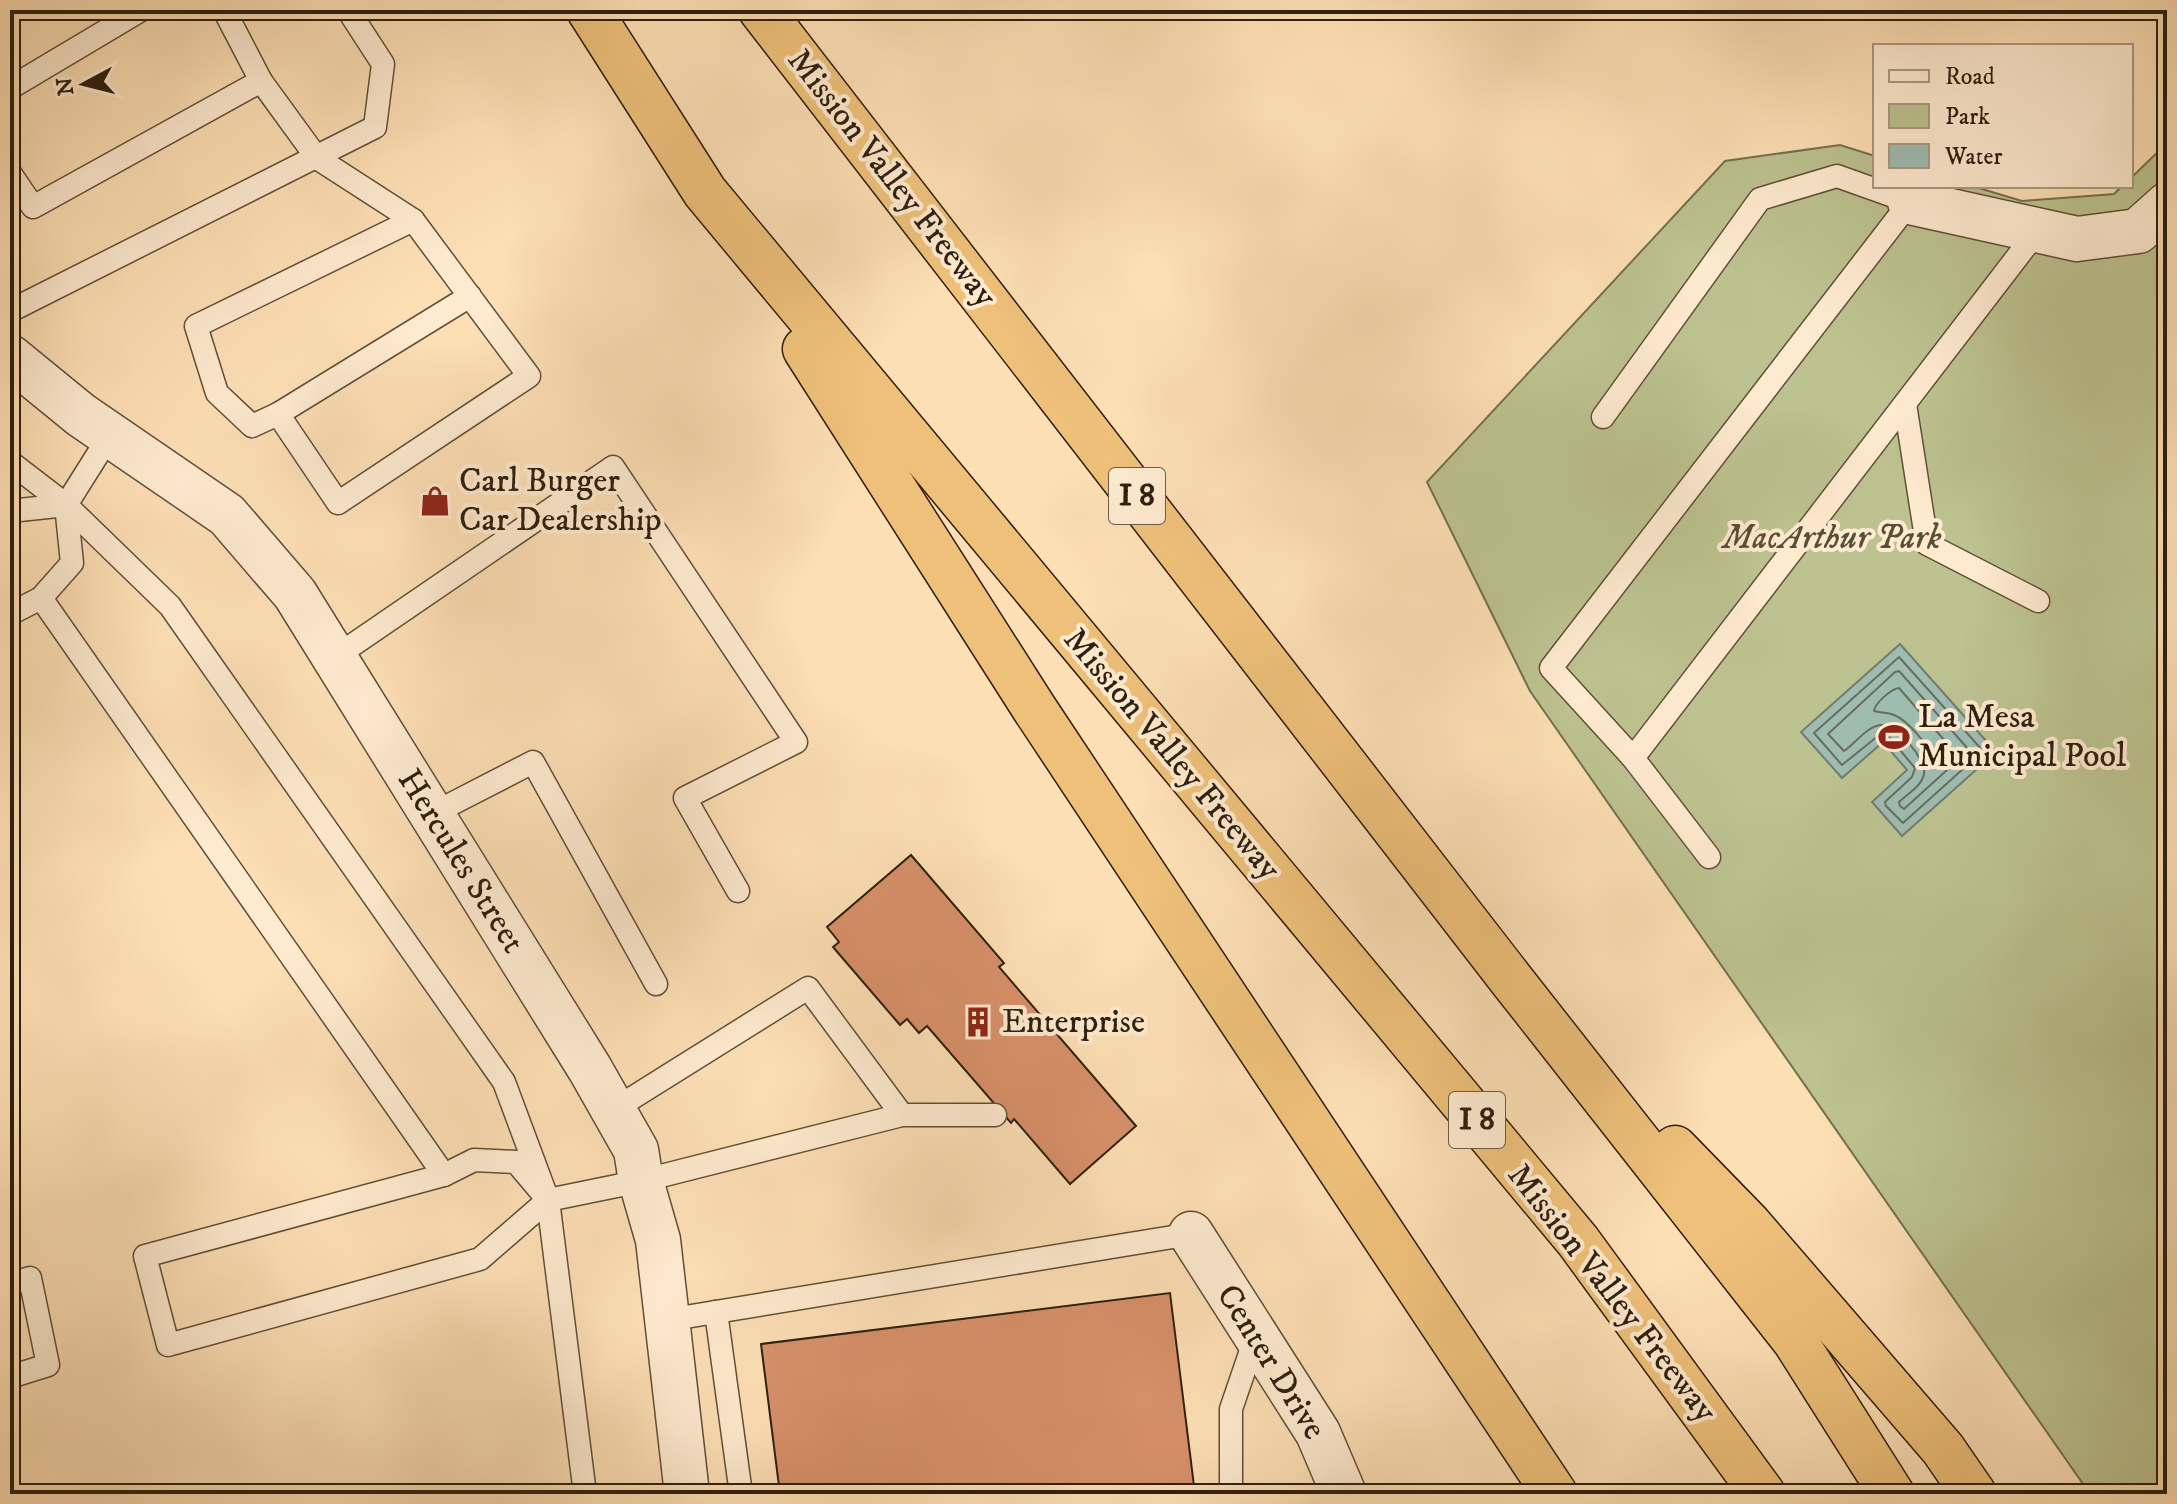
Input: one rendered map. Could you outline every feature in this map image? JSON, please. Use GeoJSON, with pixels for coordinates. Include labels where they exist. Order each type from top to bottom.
{"type":"FeatureCollection","features":[{"type":"Feature","properties":{"kind":"highway","name":"Mission Valley Freeway"},"geometry":{"type":"LineString","coordinates":[[589,10],[705,192],[1578,1241],[1763,1494]]}},
{"type":"Feature","properties":{"kind":"highway","name":"Mission Valley Freeway"},"geometry":{"type":"LineString","coordinates":[[761,10],[1513,982],[1795,1341],[1892,1494]]}},
{"type":"Feature","properties":{"kind":"highway"},"geometry":{"type":"LineString","coordinates":[[705,192],[1034,708],[1555,1494]]}},
{"type":"Feature","properties":{"kind":"highway"},"geometry":{"type":"LineString","coordinates":[[1513,982],[1749,1224],[1943,1449],[1974,1494]]}},
{"type":"Feature","properties":{"kind":"street"},"geometry":{"type":"LineString","coordinates":[[1910,202],[2077,239],[2138,231],[2167,205]]}},
{"type":"Feature","properties":{"kind":"street","name":"Hercules Street"},"geometry":{"type":"LineString","coordinates":[[10,357],[81,415],[227,515],[295,594],[590,1069],[636,1150],[641,1181],[658,1240],[687,1494]]}},
{"type":"Feature","properties":{"kind":"street","name":"Center Drive"},"geometry":{"type":"LineString","coordinates":[[1191,1234],[1318,1433],[1344,1494]]}},
{"type":"Feature","properties":{"kind":"lane"},"geometry":{"type":"LineString","coordinates":[[10,88],[141,10]]}},
{"type":"Feature","properties":{"kind":"lane"},"geometry":{"type":"LineString","coordinates":[[224,10],[261,81],[317,158],[413,220],[529,376],[338,503],[278,414]]}},
{"type":"Feature","properties":{"kind":"lane"},"geometry":{"type":"LineString","coordinates":[[10,311],[375,127],[383,64],[348,10]]}},
{"type":"Feature","properties":{"kind":"lane"},"geometry":{"type":"LineString","coordinates":[[10,173],[33,207],[261,81]]}},
{"type":"Feature","properties":{"kind":"lane"},"geometry":{"type":"LineString","coordinates":[[1603,417],[1760,199],[1837,176],[1910,202],[1551,668],[1633,758],[1709,857]]}},
{"type":"Feature","properties":{"kind":"lane"},"geometry":{"type":"LineString","coordinates":[[413,220],[196,326],[217,393],[252,426],[278,414],[470,296]]}},
{"type":"Feature","properties":{"kind":"lane"},"geometry":{"type":"LineString","coordinates":[[1633,758],[2038,230]]}},
{"type":"Feature","properties":{"kind":"lane"},"geometry":{"type":"LineString","coordinates":[[1905,404],[1927,544],[2038,601]]}},
{"type":"Feature","properties":{"kind":"lane"},"geometry":{"type":"LineString","coordinates":[[10,614],[41,598],[72,563],[66,505],[110,435]]}},
{"type":"Feature","properties":{"kind":"lane"},"geometry":{"type":"LineString","coordinates":[[10,462],[66,505],[170,606],[504,1082],[548,1200],[585,1494]]}},
{"type":"Feature","properties":{"kind":"lane"},"geometry":{"type":"LineString","coordinates":[[335,657],[613,467],[796,742],[685,798],[738,891]]}},
{"type":"Feature","properties":{"kind":"lane"},"geometry":{"type":"LineString","coordinates":[[10,511],[66,505]]}},
{"type":"Feature","properties":{"kind":"lane"},"geometry":{"type":"LineString","coordinates":[[41,598],[444,1175]]}},
{"type":"Feature","properties":{"kind":"lane"},"geometry":{"type":"LineString","coordinates":[[432,814],[533,762],[656,984]]}},
{"type":"Feature","properties":{"kind":"lane"},"geometry":{"type":"LineString","coordinates":[[613,1110],[808,988],[902,1115]]}},
{"type":"Feature","properties":{"kind":"lane"},"geometry":{"type":"LineString","coordinates":[[548,1200],[516,1162],[474,1160],[444,1175],[145,1256],[168,1345],[480,1259],[548,1200],[641,1181],[902,1115],[995,1115]]}},
{"type":"Feature","properties":{"kind":"lane"},"geometry":{"type":"LineString","coordinates":[[667,1320],[1191,1234]]}},
{"type":"Feature","properties":{"kind":"lane"},"geometry":{"type":"LineString","coordinates":[[10,1284],[30,1278],[48,1365],[10,1377]]}},
{"type":"Feature","properties":{"kind":"lane"},"geometry":{"type":"LineString","coordinates":[[716,1312],[741,1494]]}},
{"type":"Feature","properties":{"kind":"lane"},"geometry":{"type":"LineString","coordinates":[[1231,1494],[1231,1409],[1256,1336]]}},
{"type":"Feature","properties":{"kind":"green space","name":"MacArthur Park"},"geometry":{"type":"Polygon","coordinates":[[[2167,138],[2167,1494],[2090,1494],[1530,691],[1427,482],[1725,161],[1840,145],[1873,155],[1873,188],[1979,188],[2022,201],[2114,194],[2120,188],[2133,188],[2133,176],[2164,146],[2167,138]]]}},
{"type":"Feature","properties":{"kind":"water","name":"La Mesa Municipal Pool"},"geometry":{"type":"Polygon","coordinates":[[[1900,644],[1996,752],[1902,836],[1872,802],[1907,770],[1883,742],[1842,778],[1801,732],[1900,644]]]}},
{"type":"Feature","properties":{"kind":"building","name":"Enterprise"},"geometry":{"type":"Polygon","coordinates":[[[911,855],[1004,963],[999,967],[1136,1126],[1070,1184],[1014,1119],[1011,1123],[927,1026],[919,1033],[907,1019],[900,1025],[833,947],[839,942],[827,927],[911,855]]]}},
{"type":"Feature","properties":{"kind":"building"},"geometry":{"type":"Polygon","coordinates":[[[1170,1293],[1195,1494],[780,1494],[761,1344],[1170,1293]]]}},
{"type":"Feature","properties":{"kind":"place","name":"Carl Burger Car Dealership"},"geometry":{"type":"Point","coordinates":[435,501]}},
{"type":"Feature","properties":{"kind":"place","name":"La Mesa Municipal Pool"},"geometry":{"type":"Point","coordinates":[1894,737]}},
{"type":"Feature","properties":{"kind":"place","name":"Enterprise"},"geometry":{"type":"Point","coordinates":[978,1022]}}]}
